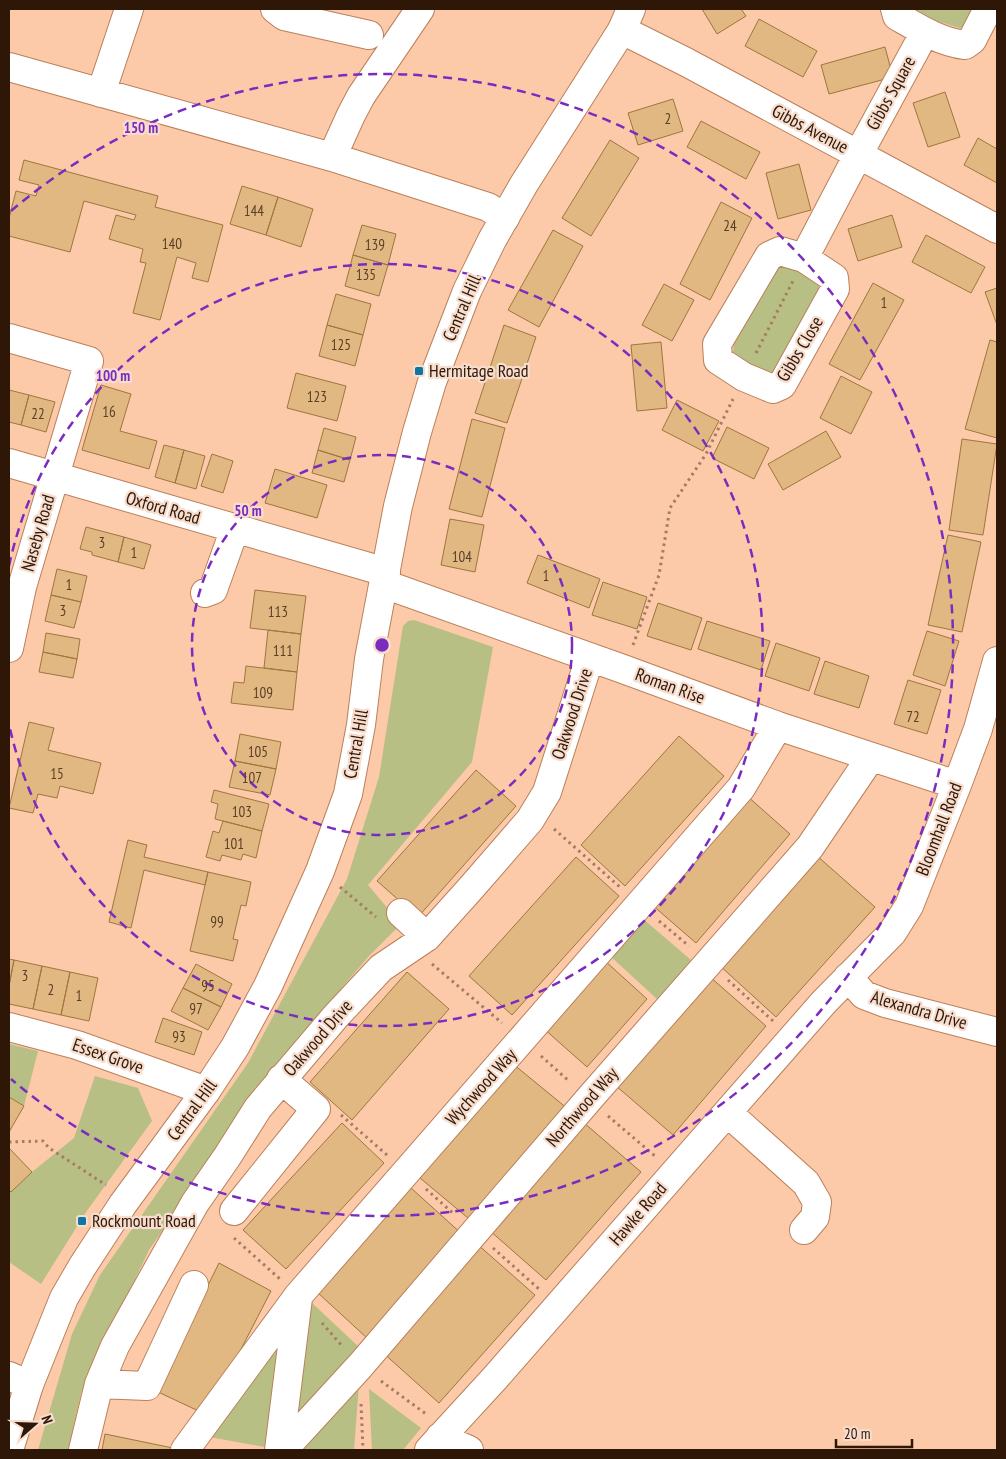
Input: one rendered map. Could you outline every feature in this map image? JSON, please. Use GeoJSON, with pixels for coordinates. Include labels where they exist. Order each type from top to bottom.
{"type":"FeatureCollection","features":[{"type":"Feature","properties":{"kind":"street"},"geometry":{"type":"LineString","coordinates":[[101,93],[130,9]]}},
{"type":"Feature","properties":{"kind":"street"},"geometry":{"type":"LineString","coordinates":[[275,9],[284,16],[370,34]]}},
{"type":"Feature","properties":{"kind":"street"},"geometry":{"type":"LineString","coordinates":[[332,157],[361,96],[420,9]]}},
{"type":"Feature","properties":{"kind":"street"},"geometry":{"type":"LineString","coordinates":[[895,9],[897,16],[925,32],[953,44],[965,45],[972,40],[988,9]]}},
{"type":"Feature","properties":{"kind":"street","name":"Gibbs Avenue"},"geometry":{"type":"LineString","coordinates":[[626,19],[686,62],[997,229]]}},
{"type":"Feature","properties":{"kind":"street","name":"Central Hill"},"geometry":{"type":"LineString","coordinates":[[9,1450],[19,1381],[82,1268],[123,1204],[206,1091],[235,1047],[268,986],[320,871],[348,794],[361,725],[369,659],[398,506],[432,382],[467,291],[492,240],[524,184],[626,19]]}},
{"type":"Feature","properties":{"kind":"street","name":"Gibbs Square"},"geometry":{"type":"LineString","coordinates":[[858,155],[925,32]]}},
{"type":"Feature","properties":{"kind":"street"},"geometry":{"type":"LineString","coordinates":[[9,67],[332,157],[488,207],[505,218]]}},
{"type":"Feature","properties":{"kind":"street"},"geometry":{"type":"LineString","coordinates":[[804,258],[858,155]]}},
{"type":"Feature","properties":{"kind":"street","name":"Gibbs Close"},"geometry":{"type":"LineString","coordinates":[[780,251],[804,258],[834,278],[835,289],[782,385],[773,389],[744,377],[718,360],[717,344],[768,256],[780,251]]}},
{"type":"Feature","properties":{"kind":"street"},"geometry":{"type":"LineString","coordinates":[[9,338],[89,361],[54,477]]}},
{"type":"Feature","properties":{"kind":"street","name":"Oxford Road"},"geometry":{"type":"LineString","coordinates":[[9,463],[235,528],[385,578]]}},
{"type":"Feature","properties":{"kind":"street","name":"Naseby Road"},"geometry":{"type":"LineString","coordinates":[[9,648],[22,587],[54,477]]}},
{"type":"Feature","properties":{"kind":"street"},"geometry":{"type":"LineString","coordinates":[[205,593],[213,590],[235,528]]}},
{"type":"Feature","properties":{"kind":"street","name":"Roman Rise"},"geometry":{"type":"LineString","coordinates":[[385,578],[590,657],[778,726],[957,785]]}},
{"type":"Feature","properties":{"kind":"street","name":"Oakwood Drive"},"geometry":{"type":"LineString","coordinates":[[83,1450],[99,1384],[115,1346],[195,1203],[258,1108],[336,1016],[381,968],[419,942],[471,888],[530,820],[547,792],[590,657]]}},
{"type":"Feature","properties":{"kind":"street","name":"Bloomhall Road"},"geometry":{"type":"LineString","coordinates":[[848,977],[881,945],[909,906],[978,729],[997,661]]}},
{"type":"Feature","properties":{"kind":"street","name":"Wychwood Way"},"geometry":{"type":"LineString","coordinates":[[184,1450],[298,1296],[741,788],[778,726]]}},
{"type":"Feature","properties":{"kind":"street","name":"Northwood Way"},"geometry":{"type":"LineString","coordinates":[[283,1450],[360,1366],[589,1099],[810,847],[871,757]]}},
{"type":"Feature","properties":{"kind":"street"},"geometry":{"type":"LineString","coordinates":[[391,917],[419,942]]}},
{"type":"Feature","properties":{"kind":"street","name":"Alexandra Drive"},"geometry":{"type":"LineString","coordinates":[[848,977],[864,996],[997,1032]]}},
{"type":"Feature","properties":{"kind":"street","name":"Hawke Road"},"geometry":{"type":"LineString","coordinates":[[434,1444],[495,1378],[848,977]]}},
{"type":"Feature","properties":{"kind":"street","name":"Essex Grove"},"geometry":{"type":"LineString","coordinates":[[9,1027],[77,1045],[206,1091]]}},
{"type":"Feature","properties":{"kind":"street"},"geometry":{"type":"LineString","coordinates":[[234,1211],[316,1109],[281,1079]]}},
{"type":"Feature","properties":{"kind":"street"},"geometry":{"type":"LineString","coordinates":[[728,1113],[806,1183],[817,1202],[815,1217],[804,1230]]}},
{"type":"Feature","properties":{"kind":"street"},"geometry":{"type":"LineString","coordinates":[[99,1384],[146,1386],[194,1285]]}},
{"type":"Feature","properties":{"kind":"street"},"geometry":{"type":"LineString","coordinates":[[279,1450],[298,1296]]}},
{"type":"Feature","properties":{"kind":"street"},"geometry":{"type":"LineString","coordinates":[[434,1444],[469,1450]]}},
{"type":"Feature","properties":{"kind":"path"},"geometry":{"type":"LineString","coordinates":[[623,669],[659,575],[670,508],[706,454],[804,258]]}},
{"type":"Feature","properties":{"kind":"path"},"geometry":{"type":"LineString","coordinates":[[560,834],[626,892]]}},
{"type":"Feature","properties":{"kind":"path"},"geometry":{"type":"LineString","coordinates":[[320,871],[391,917]]}},
{"type":"Feature","properties":{"kind":"path"},"geometry":{"type":"LineString","coordinates":[[419,942],[523,1040],[635,1139]]}},
{"type":"Feature","properties":{"kind":"path"},"geometry":{"type":"LineString","coordinates":[[340,1114],[526,1276]]}},
{"type":"Feature","properties":{"kind":"path"},"geometry":{"type":"LineString","coordinates":[[9,1142],[42,1142],[104,1183],[123,1204]]}},
{"type":"Feature","properties":{"kind":"path"},"geometry":{"type":"LineString","coordinates":[[360,1366],[364,1450]]}},
{"type":"Feature","properties":{"kind":"green space"},"geometry":{"type":"Polygon","coordinates":[[[911,9],[978,9],[963,29],[918,15],[911,9]]]}},
{"type":"Feature","properties":{"kind":"green space"},"geometry":{"type":"Polygon","coordinates":[[[791,264],[818,283],[821,292],[772,376],[734,358],[734,342],[770,272],[782,265],[791,264]]]}},
{"type":"Feature","properties":{"kind":"green space"},"geometry":{"type":"Polygon","coordinates":[[[414,620],[493,647],[472,762],[368,885],[401,924],[369,956],[276,1065],[149,1250],[81,1393],[68,1450],[38,1450],[72,1334],[100,1275],[248,1063],[347,879],[379,777],[403,626],[408,621],[414,620]]]}},
{"type":"Feature","properties":{"kind":"green space"},"geometry":{"type":"Polygon","coordinates":[[[642,918],[691,960],[658,1000],[608,954],[642,918]]]}},
{"type":"Feature","properties":{"kind":"green space"},"geometry":{"type":"Polygon","coordinates":[[[9,1044],[38,1051],[24,1106],[9,1097],[9,1044]]]}},
{"type":"Feature","properties":{"kind":"green space"},"geometry":{"type":"Polygon","coordinates":[[[95,1076],[138,1088],[152,1121],[86,1212],[41,1284],[9,1262],[9,1190],[11,1192],[32,1172],[74,1138],[95,1076]]]}},
{"type":"Feature","properties":{"kind":"green space"},"geometry":{"type":"Polygon","coordinates":[[[311,1302],[361,1349],[290,1425],[311,1302]]]}},
{"type":"Feature","properties":{"kind":"green space"},"geometry":{"type":"Polygon","coordinates":[[[288,1321],[270,1448],[204,1436],[288,1321]]]}},
{"type":"Feature","properties":{"kind":"green space"},"geometry":{"type":"Polygon","coordinates":[[[359,1384],[354,1450],[297,1450],[359,1384]]]}},
{"type":"Feature","properties":{"kind":"green space"},"geometry":{"type":"Polygon","coordinates":[[[369,1389],[421,1428],[403,1450],[372,1450],[369,1389]]]}},
{"type":"Feature","properties":{"kind":"building"},"geometry":{"type":"Polygon","coordinates":[[[702,9],[741,9],[746,16],[717,34],[702,9]]]}},
{"type":"Feature","properties":{"kind":"building"},"geometry":{"type":"Polygon","coordinates":[[[759,19],[817,51],[803,77],[745,46],[759,19]]]}},
{"type":"Feature","properties":{"kind":"building"},"geometry":{"type":"Polygon","coordinates":[[[885,47],[893,77],[829,94],[821,65],[885,47]]]}},
{"type":"Feature","properties":{"kind":"building"},"geometry":{"type":"Polygon","coordinates":[[[945,92],[960,137],[928,147],[913,103],[945,92]]]}},
{"type":"Feature","properties":{"kind":"building"},"geometry":{"type":"Polygon","coordinates":[[[673,99],[683,131],[638,145],[628,113],[673,99]]]}},
{"type":"Feature","properties":{"kind":"building"},"geometry":{"type":"Polygon","coordinates":[[[701,121],[760,152],[746,179],[687,147],[701,121]]]}},
{"type":"Feature","properties":{"kind":"building"},"geometry":{"type":"Polygon","coordinates":[[[978,138],[997,149],[997,183],[964,165],[978,138]]]}},
{"type":"Feature","properties":{"kind":"building"},"geometry":{"type":"Polygon","coordinates":[[[610,140],[639,158],[591,236],[562,218],[610,140]]]}},
{"type":"Feature","properties":{"kind":"building"},"geometry":{"type":"Polygon","coordinates":[[[24,160],[158,196],[155,207],[223,225],[208,282],[192,278],[196,263],[177,257],[160,320],[133,313],[146,263],[140,262],[143,249],[109,239],[116,215],[134,220],[136,215],[84,201],[70,252],[9,236],[9,218],[16,191],[36,196],[39,185],[19,180],[24,160]]]}},
{"type":"Feature","properties":{"kind":"building"},"geometry":{"type":"Polygon","coordinates":[[[799,164],[811,210],[778,219],[766,173],[799,164]]]}},
{"type":"Feature","properties":{"kind":"building"},"geometry":{"type":"Polygon","coordinates":[[[242,186],[278,197],[266,235],[230,224],[242,186]]]}},
{"type":"Feature","properties":{"kind":"building"},"geometry":{"type":"Polygon","coordinates":[[[278,197],[313,209],[301,247],[266,235],[278,197]]]}},
{"type":"Feature","properties":{"kind":"building"},"geometry":{"type":"Polygon","coordinates":[[[721,202],[752,218],[710,300],[680,284],[721,202]]]}},
{"type":"Feature","properties":{"kind":"building"},"geometry":{"type":"Polygon","coordinates":[[[892,215],[902,247],[858,261],[848,229],[892,215]]]}},
{"type":"Feature","properties":{"kind":"building"},"geometry":{"type":"Polygon","coordinates":[[[362,225],[396,234],[388,265],[353,255],[362,225]]]}},
{"type":"Feature","properties":{"kind":"building"},"geometry":{"type":"Polygon","coordinates":[[[553,230],[583,246],[539,327],[508,310],[553,230]]]}},
{"type":"Feature","properties":{"kind":"building"},"geometry":{"type":"Polygon","coordinates":[[[926,235],[985,267],[971,293],[912,262],[926,235]]]}},
{"type":"Feature","properties":{"kind":"building"},"geometry":{"type":"Polygon","coordinates":[[[353,255],[388,265],[379,296],[345,286],[353,255]]]}},
{"type":"Feature","properties":{"kind":"building"},"geometry":{"type":"Polygon","coordinates":[[[873,283],[904,300],[860,380],[829,364],[873,283]]]}},
{"type":"Feature","properties":{"kind":"building"},"geometry":{"type":"Polygon","coordinates":[[[664,284],[694,300],[672,341],[642,325],[664,284]]]}},
{"type":"Feature","properties":{"kind":"building"},"geometry":{"type":"Polygon","coordinates":[[[997,288],[997,325],[985,292],[997,288]]]}},
{"type":"Feature","properties":{"kind":"building"},"geometry":{"type":"Polygon","coordinates":[[[336,294],[371,304],[363,335],[327,325],[336,294]]]}},
{"type":"Feature","properties":{"kind":"building"},"geometry":{"type":"Polygon","coordinates":[[[327,325],[363,335],[355,366],[319,356],[327,325]]]}},
{"type":"Feature","properties":{"kind":"building"},"geometry":{"type":"Polygon","coordinates":[[[504,325],[536,337],[507,423],[475,413],[504,325]]]}},
{"type":"Feature","properties":{"kind":"building"},"geometry":{"type":"Polygon","coordinates":[[[990,340],[997,342],[997,438],[965,429],[990,340]]]}},
{"type":"Feature","properties":{"kind":"building"},"geometry":{"type":"Polygon","coordinates":[[[661,342],[667,408],[637,411],[631,345],[661,342]]]}},
{"type":"Feature","properties":{"kind":"building"},"geometry":{"type":"Polygon","coordinates":[[[296,373],[346,386],[337,421],[287,408],[296,373]]]}},
{"type":"Feature","properties":{"kind":"building"},"geometry":{"type":"Polygon","coordinates":[[[841,376],[872,392],[851,434],[820,418],[841,376]]]}},
{"type":"Feature","properties":{"kind":"building"},"geometry":{"type":"Polygon","coordinates":[[[101,385],[131,394],[120,431],[157,441],[149,469],[82,450],[101,385]]]}},
{"type":"Feature","properties":{"kind":"building"},"geometry":{"type":"Polygon","coordinates":[[[9,390],[29,395],[21,425],[9,422],[9,390]]]}},
{"type":"Feature","properties":{"kind":"building"},"geometry":{"type":"Polygon","coordinates":[[[29,395],[55,402],[46,432],[21,425],[29,395]]]}},
{"type":"Feature","properties":{"kind":"building"},"geometry":{"type":"Polygon","coordinates":[[[677,400],[719,421],[703,451],[662,430],[677,400]]]}},
{"type":"Feature","properties":{"kind":"building"},"geometry":{"type":"Polygon","coordinates":[[[472,419],[505,428],[482,517],[449,509],[472,419]]]}},
{"type":"Feature","properties":{"kind":"building"},"geometry":{"type":"Polygon","coordinates":[[[727,427],[769,448],[754,479],[712,458],[727,427]]]}},
{"type":"Feature","properties":{"kind":"building"},"geometry":{"type":"Polygon","coordinates":[[[324,428],[356,437],[350,460],[318,450],[324,428]]]}},
{"type":"Feature","properties":{"kind":"building"},"geometry":{"type":"Polygon","coordinates":[[[826,431],[841,457],[783,490],[768,464],[826,431]]]}},
{"type":"Feature","properties":{"kind":"building"},"geometry":{"type":"Polygon","coordinates":[[[962,439],[997,444],[983,535],[949,530],[962,439]]]}},
{"type":"Feature","properties":{"kind":"building"},"geometry":{"type":"Polygon","coordinates":[[[164,445],[184,450],[175,483],[155,477],[164,445]]]}},
{"type":"Feature","properties":{"kind":"building"},"geometry":{"type":"Polygon","coordinates":[[[184,450],[205,456],[196,489],[175,483],[184,450]]]}},
{"type":"Feature","properties":{"kind":"building"},"geometry":{"type":"Polygon","coordinates":[[[318,450],[350,460],[344,482],[312,473],[318,450]]]}},
{"type":"Feature","properties":{"kind":"building"},"geometry":{"type":"Polygon","coordinates":[[[212,454],[233,461],[223,493],[201,486],[212,454]]]}},
{"type":"Feature","properties":{"kind":"building"},"geometry":{"type":"Polygon","coordinates":[[[275,469],[327,485],[317,518],[265,503],[275,469]]]}},
{"type":"Feature","properties":{"kind":"building"},"geometry":{"type":"Polygon","coordinates":[[[450,519],[484,525],[475,572],[441,565],[450,519]]]}},
{"type":"Feature","properties":{"kind":"building"},"geometry":{"type":"Polygon","coordinates":[[[86,527],[124,537],[118,562],[92,555],[92,552],[80,549],[86,527]]]}},
{"type":"Feature","properties":{"kind":"building"},"geometry":{"type":"Polygon","coordinates":[[[948,535],[981,542],[962,632],[928,625],[948,535]]]}},
{"type":"Feature","properties":{"kind":"building"},"geometry":{"type":"Polygon","coordinates":[[[124,537],[151,545],[144,569],[118,562],[124,537]]]}},
{"type":"Feature","properties":{"kind":"building"},"geometry":{"type":"Polygon","coordinates":[[[538,555],[600,579],[589,608],[527,583],[538,555]]]}},
{"type":"Feature","properties":{"kind":"building"},"geometry":{"type":"Polygon","coordinates":[[[57,569],[87,576],[81,602],[51,595],[57,569]]]}},
{"type":"Feature","properties":{"kind":"building"},"geometry":{"type":"Polygon","coordinates":[[[603,582],[647,597],[637,629],[592,615],[603,582]]]}},
{"type":"Feature","properties":{"kind":"building"},"geometry":{"type":"Polygon","coordinates":[[[255,590],[306,596],[301,634],[250,628],[255,590]]]}},
{"type":"Feature","properties":{"kind":"building"},"geometry":{"type":"Polygon","coordinates":[[[51,595],[81,602],[74,628],[45,621],[51,595]]]}},
{"type":"Feature","properties":{"kind":"building"},"geometry":{"type":"Polygon","coordinates":[[[658,603],[702,618],[691,650],[647,636],[658,603]]]}},
{"type":"Feature","properties":{"kind":"building"},"geometry":{"type":"Polygon","coordinates":[[[707,621],[770,641],[761,670],[698,649],[707,621]]]}},
{"type":"Feature","properties":{"kind":"building"},"geometry":{"type":"Polygon","coordinates":[[[268,630],[301,634],[297,672],[264,668],[268,630]]]}},
{"type":"Feature","properties":{"kind":"building"},"geometry":{"type":"Polygon","coordinates":[[[927,631],[959,641],[945,686],[913,675],[927,631]]]}},
{"type":"Feature","properties":{"kind":"building"},"geometry":{"type":"Polygon","coordinates":[[[46,633],[80,639],[77,659],[43,652],[46,633]]]}},
{"type":"Feature","properties":{"kind":"building"},"geometry":{"type":"Polygon","coordinates":[[[776,643],[820,658],[809,691],[765,676],[776,643]]]}},
{"type":"Feature","properties":{"kind":"building"},"geometry":{"type":"Polygon","coordinates":[[[43,652],[77,659],[73,678],[39,672],[43,652]]]}},
{"type":"Feature","properties":{"kind":"building"},"geometry":{"type":"Polygon","coordinates":[[[825,661],[869,676],[859,708],[814,694],[825,661]]]}},
{"type":"Feature","properties":{"kind":"building"},"geometry":{"type":"Polygon","coordinates":[[[246,666],[297,672],[293,710],[231,703],[234,682],[244,683],[246,666]]]}},
{"type":"Feature","properties":{"kind":"building"},"geometry":{"type":"Polygon","coordinates":[[[908,680],[941,690],[927,734],[894,724],[908,680]]]}},
{"type":"Feature","properties":{"kind":"building"},"geometry":{"type":"Polygon","coordinates":[[[29,722],[54,728],[48,750],[101,763],[93,794],[60,786],[57,798],[38,794],[33,813],[9,808],[29,722]]]}},
{"type":"Feature","properties":{"kind":"building"},"geometry":{"type":"Polygon","coordinates":[[[240,734],[281,742],[276,769],[235,761],[240,734]]]}},
{"type":"Feature","properties":{"kind":"building"},"geometry":{"type":"Polygon","coordinates":[[[679,736],[724,776],[625,886],[581,845],[679,736]]]}},
{"type":"Feature","properties":{"kind":"building"},"geometry":{"type":"Polygon","coordinates":[[[235,761],[276,769],[270,795],[229,787],[235,761]]]}},
{"type":"Feature","properties":{"kind":"building"},"geometry":{"type":"Polygon","coordinates":[[[476,770],[516,806],[418,917],[377,881],[476,770]]]}},
{"type":"Feature","properties":{"kind":"building"},"geometry":{"type":"Polygon","coordinates":[[[214,790],[269,804],[262,831],[215,819],[218,804],[211,802],[214,790]]]}},
{"type":"Feature","properties":{"kind":"building"},"geometry":{"type":"Polygon","coordinates":[[[746,795],[790,834],[696,943],[651,904],[746,795]]]}},
{"type":"Feature","properties":{"kind":"building"},"geometry":{"type":"Polygon","coordinates":[[[223,821],[262,831],[256,858],[243,854],[241,860],[222,855],[220,861],[206,857],[213,831],[219,833],[223,821]]]}},
{"type":"Feature","properties":{"kind":"building"},"geometry":{"type":"Polygon","coordinates":[[[128,840],[147,845],[144,857],[208,872],[205,885],[144,870],[131,928],[109,922],[128,840]]]}},
{"type":"Feature","properties":{"kind":"building"},"geometry":{"type":"Polygon","coordinates":[[[816,855],[875,907],[776,1017],[718,964],[816,855]]]}},
{"type":"Feature","properties":{"kind":"building"},"geometry":{"type":"Polygon","coordinates":[[[576,857],[619,896],[512,1015],[469,976],[576,857]]]}},
{"type":"Feature","properties":{"kind":"building"},"geometry":{"type":"Polygon","coordinates":[[[208,872],[251,882],[246,906],[241,905],[233,939],[238,940],[233,961],[190,951],[208,872]]]}},
{"type":"Feature","properties":{"kind":"building"},"geometry":{"type":"Polygon","coordinates":[[[9,959],[14,960],[9,986],[9,959]]]}},
{"type":"Feature","properties":{"kind":"building"},"geometry":{"type":"Polygon","coordinates":[[[14,960],[42,966],[33,1009],[9,1004],[9,986],[14,960]]]}},
{"type":"Feature","properties":{"kind":"building"},"geometry":{"type":"Polygon","coordinates":[[[604,960],[647,999],[587,1067],[543,1028],[604,960]]]}},
{"type":"Feature","properties":{"kind":"building"},"geometry":{"type":"Polygon","coordinates":[[[196,964],[232,984],[221,1007],[183,988],[196,964]]]}},
{"type":"Feature","properties":{"kind":"building"},"geometry":{"type":"Polygon","coordinates":[[[42,966],[70,972],[61,1015],[33,1009],[42,966]]]}},
{"type":"Feature","properties":{"kind":"building"},"geometry":{"type":"Polygon","coordinates":[[[70,972],[98,978],[89,1021],[61,1015],[70,972]]]}},
{"type":"Feature","properties":{"kind":"building"},"geometry":{"type":"Polygon","coordinates":[[[407,972],[449,1009],[352,1120],[310,1082],[407,972]]]}},
{"type":"Feature","properties":{"kind":"building"},"geometry":{"type":"Polygon","coordinates":[[[709,976],[766,1026],[673,1135],[615,1085],[709,976]]]}},
{"type":"Feature","properties":{"kind":"building"},"geometry":{"type":"Polygon","coordinates":[[[183,988],[221,1007],[208,1030],[171,1011],[183,988]]]}},
{"type":"Feature","properties":{"kind":"building"},"geometry":{"type":"Polygon","coordinates":[[[163,1018],[202,1032],[194,1055],[155,1042],[163,1018]]]}},
{"type":"Feature","properties":{"kind":"building"},"geometry":{"type":"Polygon","coordinates":[[[513,1064],[568,1109],[474,1223],[420,1178],[513,1064]]]}},
{"type":"Feature","properties":{"kind":"building"},"geometry":{"type":"Polygon","coordinates":[[[9,1097],[24,1106],[9,1132],[9,1097]]]}},
{"type":"Feature","properties":{"kind":"building"},"geometry":{"type":"Polygon","coordinates":[[[583,1122],[641,1172],[546,1280],[489,1230],[583,1122]]]}},
{"type":"Feature","properties":{"kind":"building"},"geometry":{"type":"Polygon","coordinates":[[[342,1123],[384,1163],[286,1269],[243,1230],[342,1123]]]}},
{"type":"Feature","properties":{"kind":"building"},"geometry":{"type":"Polygon","coordinates":[[[9,1148],[32,1172],[11,1192],[9,1190],[9,1148]]]}},
{"type":"Feature","properties":{"kind":"building"},"geometry":{"type":"Polygon","coordinates":[[[411,1188],[463,1235],[368,1339],[317,1292],[411,1188]]]}},
{"type":"Feature","properties":{"kind":"building"},"geometry":{"type":"Polygon","coordinates":[[[476,1243],[535,1295],[439,1403],[381,1351],[476,1243]]]}},
{"type":"Feature","properties":{"kind":"building"},"geometry":{"type":"Polygon","coordinates":[[[219,1263],[271,1291],[207,1415],[156,1391],[219,1263]]]}},
{"type":"Feature","properties":{"kind":"building"},"geometry":{"type":"Polygon","coordinates":[[[105,1434],[173,1448],[173,1450],[102,1450],[105,1434]]]}},
{"type":"Feature","properties":{"kind":"place","name":"Hermitage Road"},"geometry":{"type":"Point","coordinates":[419,371]}},
{"type":"Feature","properties":{"kind":"place","name":"Rockmount Road"},"geometry":{"type":"Point","coordinates":[82,1221]}}]}
